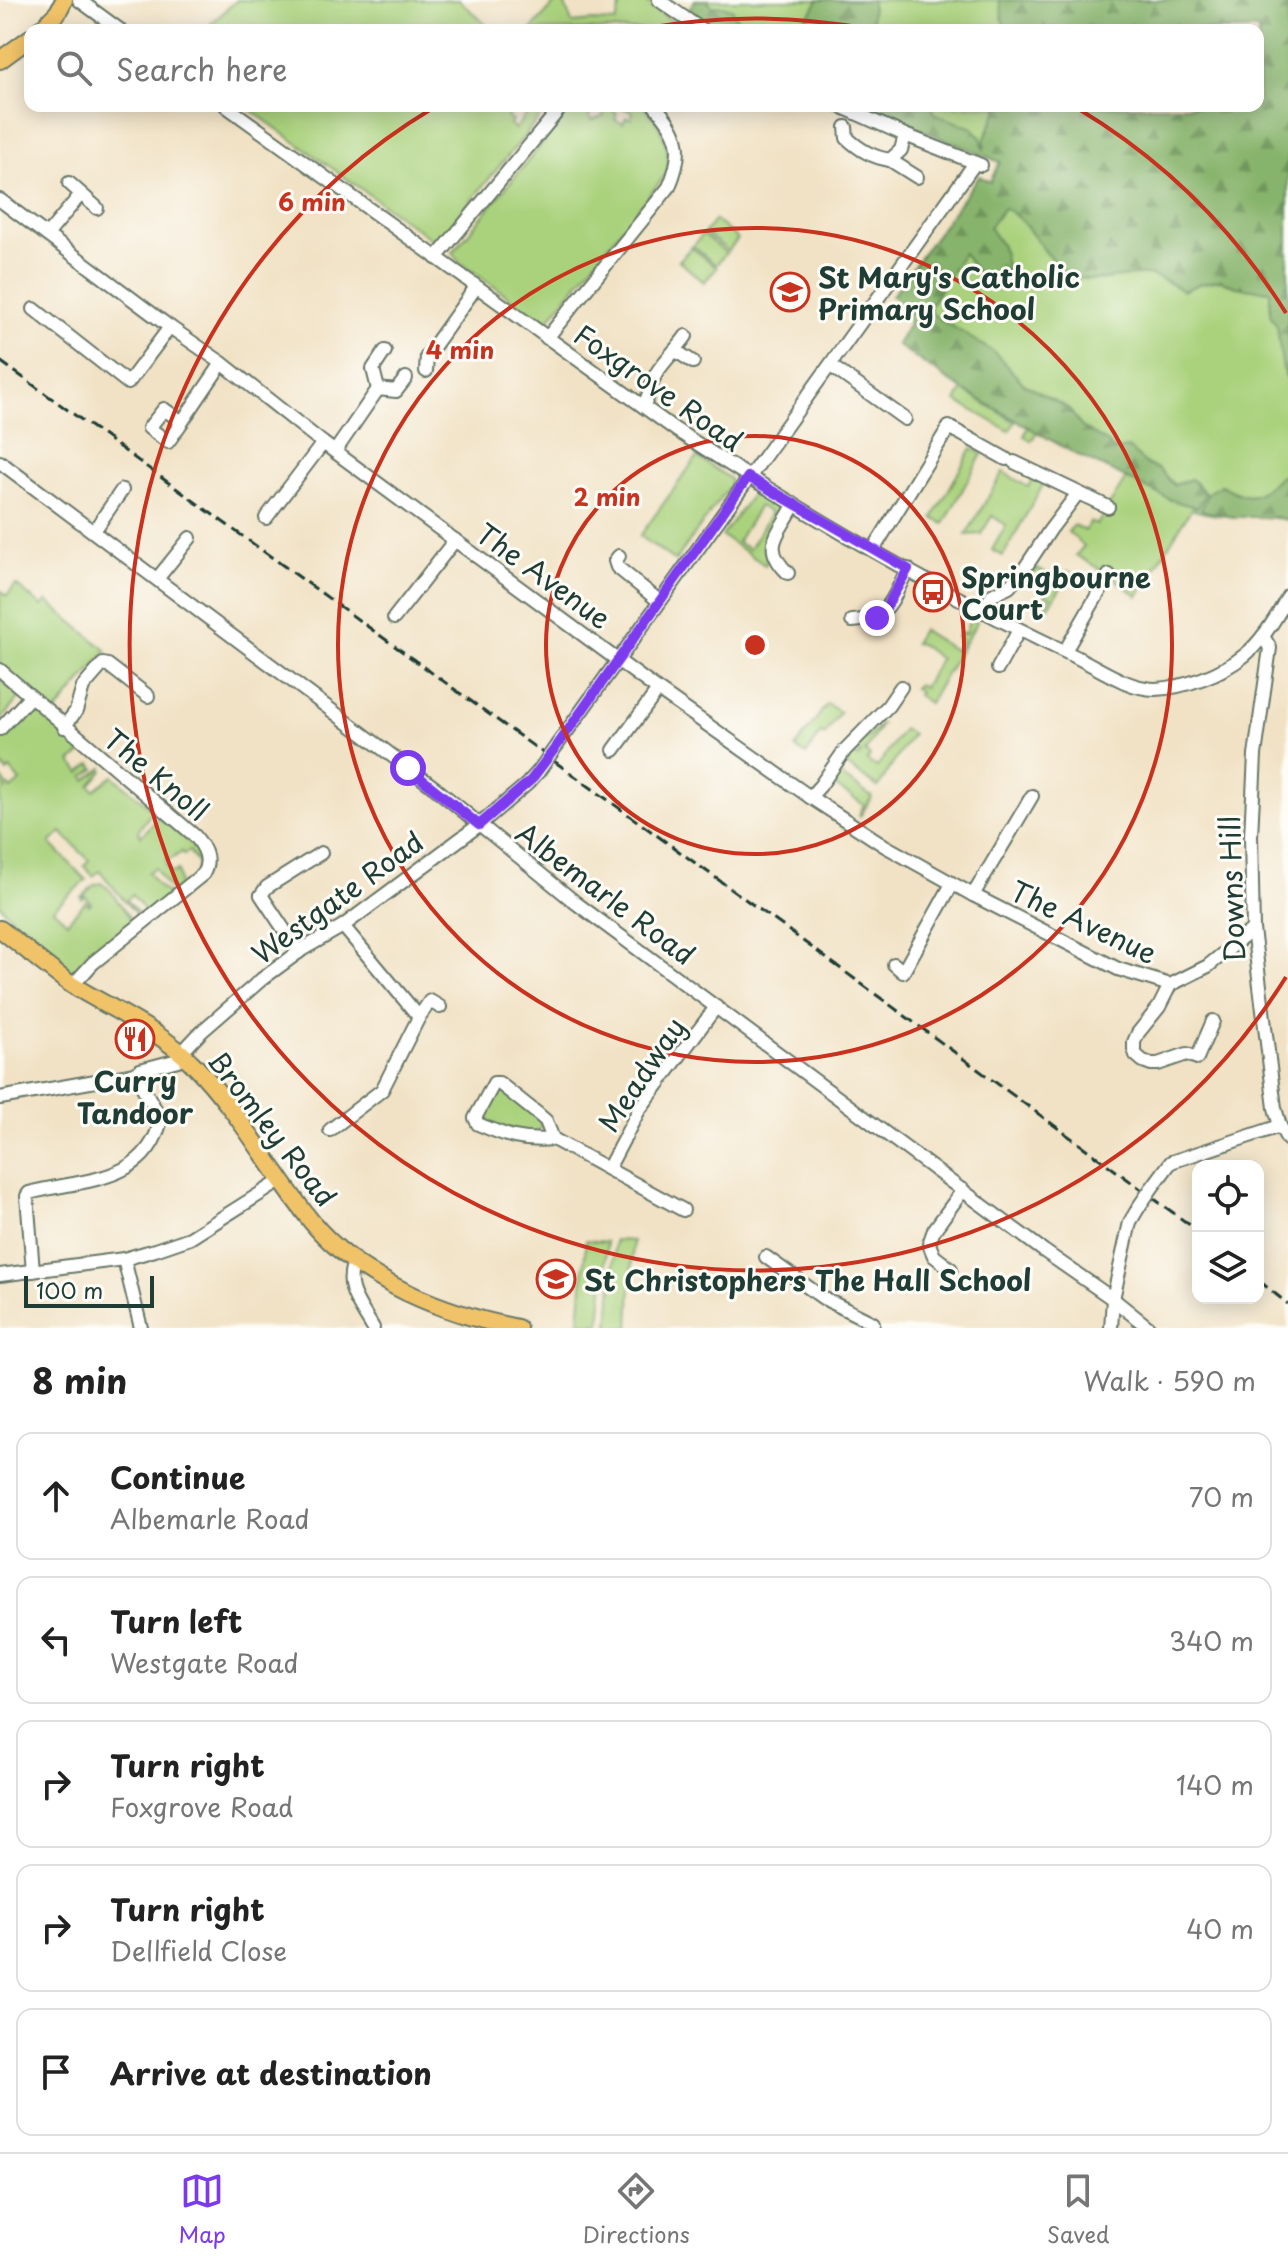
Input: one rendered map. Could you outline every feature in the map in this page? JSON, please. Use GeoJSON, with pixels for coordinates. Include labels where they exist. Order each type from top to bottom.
{"type":"FeatureCollection","features":[{"type":"Feature","properties":{"kind":"main road"},"geometry":{"type":"LineString","coordinates":[[46,24],[64,0]]}},
{"type":"Feature","properties":{"kind":"main road"},"geometry":{"type":"LineString","coordinates":[[0,60],[24,42]]}},
{"type":"Feature","properties":{"kind":"main road","name":"Bromley Road"},"geometry":{"type":"LineString","coordinates":[[0,929],[73,985],[131,1019],[195,1065],[316,1227],[355,1260],[390,1283],[433,1305],[518,1328]]}},
{"type":"Feature","properties":{"kind":"street"},"geometry":{"type":"LineString","coordinates":[[79,0],[112,24]]}},
{"type":"Feature","properties":{"kind":"street"},"geometry":{"type":"LineString","coordinates":[[659,0],[693,24]]}},
{"type":"Feature","properties":{"kind":"street","name":"Foxgrove Road"},"geometry":{"type":"LineString","coordinates":[[234,112],[676,430],[748,477],[983,612],[1124,680],[1154,689],[1211,675],[1245,655],[1263,636],[1288,596]]}},
{"type":"Feature","properties":{"kind":"street"},"geometry":{"type":"LineString","coordinates":[[436,258],[557,112]]}},
{"type":"Feature","properties":{"kind":"street"},"geometry":{"type":"LineString","coordinates":[[547,338],[669,187],[679,155],[677,141],[661,112]]}},
{"type":"Feature","properties":{"kind":"street"},"geometry":{"type":"LineString","coordinates":[[853,112],[905,135],[901,150],[890,160]]}},
{"type":"Feature","properties":{"kind":"street"},"geometry":{"type":"LineString","coordinates":[[846,127],[847,138],[860,150],[876,158],[890,160],[917,177]]}},
{"type":"Feature","properties":{"kind":"street","name":"Westgate Road"},"geometry":{"type":"LineString","coordinates":[[182,1055],[201,1032],[262,979],[343,926],[479,825],[538,772],[748,477],[978,164],[905,135]]}},
{"type":"Feature","properties":{"kind":"street"},"geometry":{"type":"LineString","coordinates":[[69,183],[97,208]]}},
{"type":"Feature","properties":{"kind":"street"},"geometry":{"type":"LineString","coordinates":[[47,235],[81,194]]}},
{"type":"Feature","properties":{"kind":"street","name":"The Avenue"},"geometry":{"type":"LineString","coordinates":[[0,200],[658,690],[885,846],[1118,969],[1170,985],[1208,966],[1253,929]]}},
{"type":"Feature","properties":{"kind":"street"},"geometry":{"type":"LineString","coordinates":[[426,371],[427,356],[476,287]]}},
{"type":"Feature","properties":{"kind":"street"},"geometry":{"type":"LineString","coordinates":[[34,309],[128,383],[170,327]]}},
{"type":"Feature","properties":{"kind":"street"},"geometry":{"type":"LineString","coordinates":[[643,406],[656,374],[686,336]]}},
{"type":"Feature","properties":{"kind":"street"},"geometry":{"type":"LineString","coordinates":[[336,450],[378,389],[373,369],[385,351]]}},
{"type":"Feature","properties":{"kind":"street"},"geometry":{"type":"LineString","coordinates":[[676,351],[693,362]]}},
{"type":"Feature","properties":{"kind":"street"},"geometry":{"type":"LineString","coordinates":[[182,422],[222,363]]}},
{"type":"Feature","properties":{"kind":"street"},"geometry":{"type":"LineString","coordinates":[[831,366],[905,419]]}},
{"type":"Feature","properties":{"kind":"street"},"geometry":{"type":"LineString","coordinates":[[378,389],[396,391],[406,378]]}},
{"type":"Feature","properties":{"kind":"street"},"geometry":{"type":"LineString","coordinates":[[873,550],[949,427],[1108,507]]}},
{"type":"Feature","properties":{"kind":"street"},"geometry":{"type":"LineString","coordinates":[[266,518],[323,443]]}},
{"type":"Feature","properties":{"kind":"street","name":"Albemarle Road"},"geometry":{"type":"LineString","coordinates":[[0,462],[435,788],[566,895],[1149,1328]]}},
{"type":"Feature","properties":{"kind":"street"},"geometry":{"type":"LineString","coordinates":[[94,531],[122,490]]}},
{"type":"Feature","properties":{"kind":"street"},"geometry":{"type":"LineString","coordinates":[[983,612],[992,595],[1009,587],[1023,571],[1078,493]]}},
{"type":"Feature","properties":{"kind":"street"},"geometry":{"type":"LineString","coordinates":[[788,573],[777,562],[773,545],[794,505]]}},
{"type":"Feature","properties":{"kind":"street"},"geometry":{"type":"LineString","coordinates":[[157,579],[190,538]]}},
{"type":"Feature","properties":{"kind":"street"},"geometry":{"type":"LineString","coordinates":[[394,618],[455,540]]}},
{"type":"Feature","properties":{"kind":"street"},"geometry":{"type":"LineString","coordinates":[[619,556],[615,561],[617,567],[641,583],[659,601]]}},
{"type":"Feature","properties":{"kind":"street"},"geometry":{"type":"LineString","coordinates":[[852,621],[867,621],[883,613],[908,569]]}},
{"type":"Feature","properties":{"kind":"street"},"geometry":{"type":"LineString","coordinates":[[1065,651],[1109,575]]}},
{"type":"Feature","properties":{"kind":"street"},"geometry":{"type":"LineString","coordinates":[[998,668],[1019,630]]}},
{"type":"Feature","properties":{"kind":"street","name":"Downs Hill"},"geometry":{"type":"LineString","coordinates":[[1263,636],[1270,648],[1252,791],[1253,929],[1275,1108],[1288,1140]]}},
{"type":"Feature","properties":{"kind":"street"},"geometry":{"type":"LineString","coordinates":[[64,727],[76,711],[83,687],[103,664],[148,696]]}},
{"type":"Feature","properties":{"kind":"street","name":"The Knoll"},"geometry":{"type":"LineString","coordinates":[[0,670],[195,836],[205,849],[207,862],[203,874],[93,963],[73,985]]}},
{"type":"Feature","properties":{"kind":"street"},"geometry":{"type":"LineString","coordinates":[[810,797],[845,750],[888,706],[901,687]]}},
{"type":"Feature","properties":{"kind":"street"},"geometry":{"type":"LineString","coordinates":[[614,750],[658,690]]}},
{"type":"Feature","properties":{"kind":"street"},"geometry":{"type":"LineString","coordinates":[[0,729],[30,697]]}},
{"type":"Feature","properties":{"kind":"street"},"geometry":{"type":"LineString","coordinates":[[973,895],[1032,796]]}},
{"type":"Feature","properties":{"kind":"street"},"geometry":{"type":"LineString","coordinates":[[299,952],[261,895],[267,887],[321,853]]}},
{"type":"Feature","properties":{"kind":"street"},"geometry":{"type":"LineString","coordinates":[[894,964],[903,972],[952,884]]}},
{"type":"Feature","properties":{"kind":"street"},"geometry":{"type":"LineString","coordinates":[[343,926],[419,1017]]}},
{"type":"Feature","properties":{"kind":"street"},"geometry":{"type":"LineString","coordinates":[[1170,985],[1159,1007],[1134,1042],[1136,1055],[1143,1061],[1158,1064],[1187,1054],[1197,1058],[1213,1021]]}},
{"type":"Feature","properties":{"kind":"street"},"geometry":{"type":"LineString","coordinates":[[330,1130],[382,1090],[430,1001],[440,1007]]}},
{"type":"Feature","properties":{"kind":"street","name":"Meadway"},"geometry":{"type":"LineString","coordinates":[[608,1169],[639,1110],[716,1007]]}},
{"type":"Feature","properties":{"kind":"street"},"geometry":{"type":"LineString","coordinates":[[0,1098],[135,1074],[178,1060],[182,1055]]}},
{"type":"Feature","properties":{"kind":"street"},"geometry":{"type":"LineString","coordinates":[[33,1271],[27,1196],[33,1191],[112,1175],[139,1159],[148,1148],[161,1119],[135,1074]]}},
{"type":"Feature","properties":{"kind":"street"},"geometry":{"type":"LineString","coordinates":[[553,1139],[546,1121],[499,1083],[494,1083],[475,1118],[478,1124],[521,1139],[553,1139],[683,1210]]}},
{"type":"Feature","properties":{"kind":"street"},"geometry":{"type":"LineString","coordinates":[[1111,1328],[1113,1299],[1130,1222],[1171,1162],[1280,1126]]}},
{"type":"Feature","properties":{"kind":"street"},"geometry":{"type":"LineString","coordinates":[[0,1275],[124,1259],[190,1238],[282,1180]]}},
{"type":"Feature","properties":{"kind":"street"},"geometry":{"type":"LineString","coordinates":[[951,1269],[934,1256],[929,1244],[930,1237],[963,1190]]}},
{"type":"Feature","properties":{"kind":"street"},"geometry":{"type":"LineString","coordinates":[[766,1257],[823,1298],[873,1323],[871,1328]]}},
{"type":"Feature","properties":{"kind":"street"},"geometry":{"type":"LineString","coordinates":[[124,1259],[141,1328]]}},
{"type":"Feature","properties":{"kind":"street"},"geometry":{"type":"LineString","coordinates":[[355,1260],[349,1276],[350,1285],[373,1328]]}},
{"type":"Feature","properties":{"kind":"green space"},"geometry":{"type":"Polygon","coordinates":[[[237,0],[459,0],[485,24],[211,24],[237,0]]]}},
{"type":"Feature","properties":{"kind":"green space"},"geometry":{"type":"Polygon","coordinates":[[[558,0],[563,0],[572,23],[616,22],[622,0],[642,0],[676,24],[536,24],[558,0]]]}},
{"type":"Feature","properties":{"kind":"green space"},"geometry":{"type":"Polygon","coordinates":[[[695,0],[1288,0],[1288,520],[1216,515],[1191,509],[1138,596],[1076,555],[1084,546],[1068,532],[1074,525],[1085,531],[1090,522],[1097,525],[1126,478],[1037,432],[1031,441],[1024,436],[1028,427],[966,392],[1015,422],[1009,431],[956,401],[963,390],[897,345],[909,324],[905,306],[892,296],[979,176],[990,182],[1000,162],[879,112],[1264,112],[1264,24],[710,24],[689,9],[695,0]]]}},
{"type":"Feature","properties":{"kind":"green space"},"geometry":{"type":"Polygon","coordinates":[[[695,0],[709,0],[712,6],[732,9],[736,24],[710,24],[689,9],[695,0]]]}},
{"type":"Feature","properties":{"kind":"green space"},"geometry":{"type":"Polygon","coordinates":[[[818,0],[872,0],[871,24],[800,24],[818,0]]]}},
{"type":"Feature","properties":{"kind":"green space"},"geometry":{"type":"Polygon","coordinates":[[[999,0],[1288,0],[1288,380],[1283,372],[1277,326],[1270,314],[1270,291],[1236,287],[1221,280],[1183,291],[1149,275],[1097,280],[1079,278],[1052,260],[1022,222],[1004,208],[989,227],[1002,246],[1008,275],[981,279],[963,253],[930,306],[931,313],[995,353],[1024,384],[1068,408],[1082,427],[1115,450],[1128,448],[1148,465],[1159,469],[1174,485],[1191,479],[1206,493],[1198,508],[1171,500],[1074,453],[963,390],[897,345],[909,324],[905,306],[892,296],[979,176],[990,182],[1000,162],[879,112],[934,112],[973,128],[981,137],[984,150],[985,138],[996,112],[1264,112],[1264,24],[1004,24],[999,0]]]}},
{"type":"Feature","properties":{"kind":"green space"},"geometry":{"type":"Polygon","coordinates":[[[253,112],[510,112],[507,117],[515,129],[526,115],[523,112],[544,112],[438,241],[253,112]]]}},
{"type":"Feature","properties":{"kind":"green space"},"geometry":{"type":"Polygon","coordinates":[[[568,112],[588,112],[591,121],[604,116],[602,112],[617,113],[615,120],[623,123],[626,117],[631,119],[633,112],[649,112],[654,119],[663,136],[668,172],[549,319],[541,320],[457,260],[453,252],[568,112]]]}},
{"type":"Feature","properties":{"kind":"green space"},"geometry":{"type":"Polygon","coordinates":[[[715,220],[738,239],[728,251],[705,232],[715,220]]]}},
{"type":"Feature","properties":{"kind":"green space"},"geometry":{"type":"Polygon","coordinates":[[[703,234],[726,253],[716,265],[693,246],[703,234]]]}},
{"type":"Feature","properties":{"kind":"green space"},"geometry":{"type":"Polygon","coordinates":[[[691,247],[717,268],[704,282],[679,261],[691,247]]]}},
{"type":"Feature","properties":{"kind":"green space"},"geometry":{"type":"Polygon","coordinates":[[[972,448],[982,454],[944,524],[933,518],[972,448]]]}},
{"type":"Feature","properties":{"kind":"green space"},"geometry":{"type":"Polygon","coordinates":[[[697,457],[729,478],[731,484],[675,561],[640,536],[697,457]]]}},
{"type":"Feature","properties":{"kind":"green space"},"geometry":{"type":"Polygon","coordinates":[[[1003,472],[1028,487],[1034,477],[1044,483],[1003,556],[992,550],[1006,525],[992,516],[981,534],[966,535],[1003,472]]]}},
{"type":"Feature","properties":{"kind":"green space"},"geometry":{"type":"Polygon","coordinates":[[[1288,473],[1288,520],[1233,517],[1201,510],[1209,492],[1221,485],[1247,496],[1253,495],[1288,473]]]}},
{"type":"Feature","properties":{"kind":"green space"},"geometry":{"type":"Polygon","coordinates":[[[753,493],[784,511],[766,544],[765,565],[722,536],[753,493]],[[759,506],[737,542],[749,549],[771,513],[759,506]]]}},
{"type":"Feature","properties":{"kind":"green space"},"geometry":{"type":"Polygon","coordinates":[[[1037,569],[1061,582],[1067,571],[1070,572],[1048,609],[1050,597],[1044,594],[1047,586],[1030,578],[1037,569]]]}},
{"type":"Feature","properties":{"kind":"green space"},"geometry":{"type":"Polygon","coordinates":[[[16,585],[42,606],[47,601],[107,651],[55,713],[0,665],[0,590],[7,596],[16,585]]]}},
{"type":"Feature","properties":{"kind":"green space"},"geometry":{"type":"Polygon","coordinates":[[[970,618],[977,622],[929,703],[917,695],[919,692],[914,688],[918,684],[923,687],[940,659],[914,643],[922,630],[956,651],[962,641],[957,637],[961,632],[965,634],[970,618]]]}},
{"type":"Feature","properties":{"kind":"green space"},"geometry":{"type":"Polygon","coordinates":[[[0,677],[19,698],[0,721],[0,677]]]}},
{"type":"Feature","properties":{"kind":"green space"},"geometry":{"type":"Polygon","coordinates":[[[827,704],[840,712],[825,735],[821,733],[806,755],[795,748],[827,704]]]}},
{"type":"Feature","properties":{"kind":"green space"},"geometry":{"type":"Polygon","coordinates":[[[30,709],[41,714],[83,752],[71,762],[80,773],[91,764],[95,769],[84,777],[86,780],[103,768],[90,785],[94,790],[113,776],[153,810],[138,831],[141,836],[161,818],[198,850],[202,863],[195,873],[198,864],[189,851],[166,860],[166,866],[173,873],[178,870],[180,886],[172,891],[155,868],[148,872],[169,895],[146,912],[132,895],[126,900],[141,916],[138,917],[100,871],[93,876],[84,866],[89,860],[61,832],[50,843],[86,880],[53,909],[67,922],[86,901],[89,905],[91,903],[85,896],[81,897],[101,883],[110,890],[133,922],[72,973],[33,941],[0,905],[0,794],[6,789],[0,777],[11,789],[20,781],[10,769],[7,772],[0,764],[0,737],[30,709]]]}},
{"type":"Feature","properties":{"kind":"green space"},"geometry":{"type":"Polygon","coordinates":[[[882,723],[865,752],[870,756],[867,761],[877,767],[903,729],[912,734],[878,787],[843,763],[851,752],[857,757],[861,754],[855,749],[882,723]]]}},
{"type":"Feature","properties":{"kind":"green space"},"geometry":{"type":"Polygon","coordinates":[[[837,773],[872,797],[860,816],[864,805],[830,783],[837,773]]]}},
{"type":"Feature","properties":{"kind":"green space"},"geometry":{"type":"Polygon","coordinates":[[[498,1087],[541,1120],[537,1134],[528,1136],[483,1121],[481,1118],[498,1087]]]}},
{"type":"Feature","properties":{"kind":"green space"},"geometry":{"type":"Polygon","coordinates":[[[586,1240],[607,1242],[600,1324],[579,1322],[586,1240]]]}},
{"type":"Feature","properties":{"kind":"green space"},"geometry":{"type":"Polygon","coordinates":[[[615,1240],[633,1241],[629,1328],[609,1328],[615,1240]]]}},
{"type":"Feature","properties":{"kind":"railway"},"geometry":{"type":"LineString","coordinates":[[0,361],[788,930],[1192,1227]]}},
{"type":"Feature","properties":{"kind":"railway"},"geometry":{"type":"LineString","coordinates":[[1264,1285],[1288,1304]]}},
{"type":"Feature","properties":{"kind":"place","name":"St Mary's Catholic Primary School"},"geometry":{"type":"Point","coordinates":[790,292]}},
{"type":"Feature","properties":{"kind":"place","name":"Springbourne Court"},"geometry":{"type":"Point","coordinates":[933,592]}},
{"type":"Feature","properties":{"kind":"place","name":"Curry Tandoor"},"geometry":{"type":"Point","coordinates":[135,1039]}},
{"type":"Feature","properties":{"kind":"place","name":"St Christophers The Hall School"},"geometry":{"type":"Point","coordinates":[556,1279]}},
{"type":"Feature","properties":{"kind":"route"},"geometry":{"type":"LineString","coordinates":[[408,768],[479,825],[527,784],[748,477],[908,569],[877,618]]}}]}
